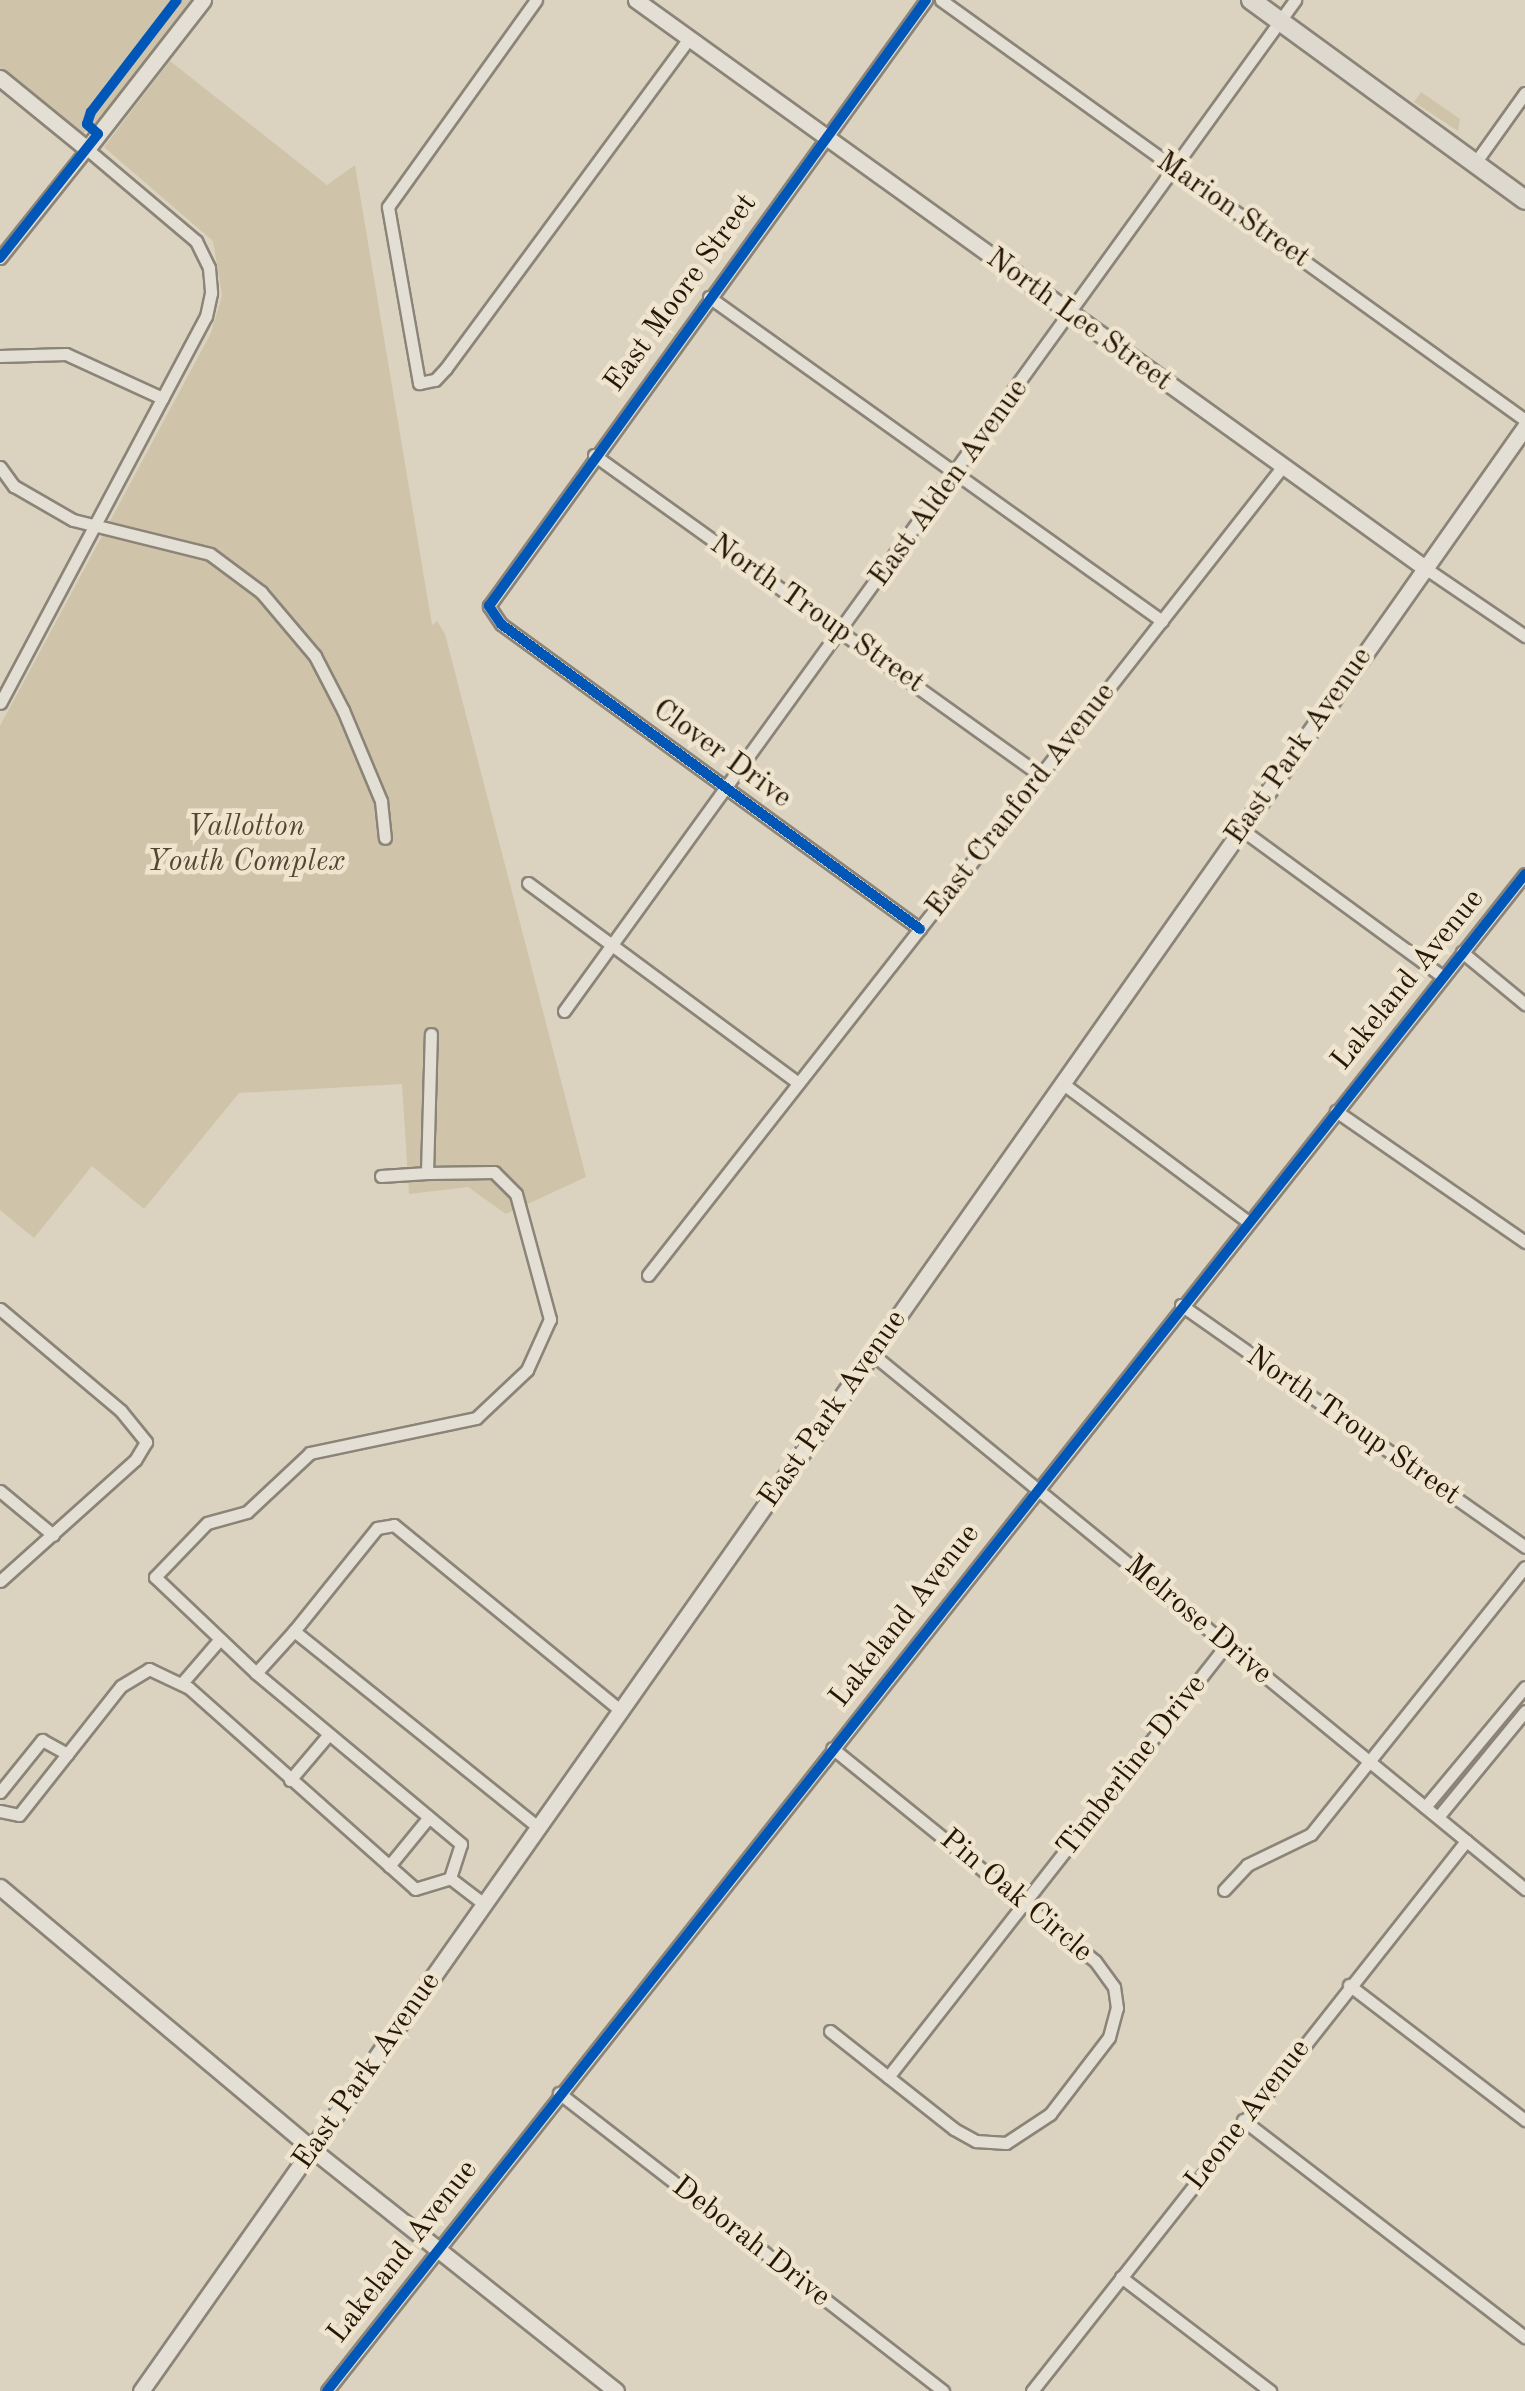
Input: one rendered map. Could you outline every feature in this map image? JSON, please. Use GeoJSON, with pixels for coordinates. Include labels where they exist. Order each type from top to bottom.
{"type":"FeatureCollection","features":[{"type":"Feature","properties":{"kind":"main road"},"geometry":{"type":"LineString","coordinates":[[0,78],[87,149],[203,0]]}},
{"type":"Feature","properties":{"kind":"main road","name":"North Lee Street"},"geometry":{"type":"LineString","coordinates":[[636,0],[1426,568]]}},
{"type":"Feature","properties":{"kind":"main road"},"geometry":{"type":"LineString","coordinates":[[1251,0],[1525,200]]}},
{"type":"Feature","properties":{"kind":"main road","name":"East Park Avenue"},"geometry":{"type":"LineString","coordinates":[[141,2391],[1525,423]]}},
{"type":"Feature","properties":{"kind":"main road"},"geometry":{"type":"LineString","coordinates":[[0,1887],[313,2150],[616,2391]]}},
{"type":"Feature","properties":{"kind":"street"},"geometry":{"type":"LineString","coordinates":[[536,0],[394,191],[388,207],[419,383],[436,380],[446,368],[689,39]]}},
{"type":"Feature","properties":{"kind":"street","name":"East Moore Street"},"geometry":{"type":"LineString","coordinates":[[495,618],[492,596],[926,0]]}},
{"type":"Feature","properties":{"kind":"street","name":"Marion Street"},"geometry":{"type":"LineString","coordinates":[[941,0],[1525,423]]}},
{"type":"Feature","properties":{"kind":"street","name":"East Alden Avenue"},"geometry":{"type":"LineString","coordinates":[[564,1011],[842,632],[1295,0]]}},
{"type":"Feature","properties":{"kind":"street"},"geometry":{"type":"LineString","coordinates":[[1476,163],[1525,93]]}},
{"type":"Feature","properties":{"kind":"street"},"geometry":{"type":"LineString","coordinates":[[0,258],[87,149],[196,241],[209,268],[206,316],[0,704]]}},
{"type":"Feature","properties":{"kind":"street"},"geometry":{"type":"LineString","coordinates":[[709,297],[1162,621]]}},
{"type":"Feature","properties":{"kind":"street"},"geometry":{"type":"LineString","coordinates":[[0,356],[66,354],[162,398]]}},
{"type":"Feature","properties":{"kind":"street","name":"North Troup Street"},"geometry":{"type":"LineString","coordinates":[[594,454],[1040,775]]}},
{"type":"Feature","properties":{"kind":"street","name":"East Cranford Avenue"},"geometry":{"type":"LineString","coordinates":[[648,1275],[1283,466]]}},
{"type":"Feature","properties":{"kind":"street"},"geometry":{"type":"LineString","coordinates":[[0,467],[33,500],[93,529],[210,554],[261,592],[314,656],[343,710],[381,801],[385,838]]}},
{"type":"Feature","properties":{"kind":"street","name":"North Lee Street"},"geometry":{"type":"LineString","coordinates":[[1426,568],[1525,636]]}},
{"type":"Feature","properties":{"kind":"street","name":"Clover Drive"},"geometry":{"type":"LineString","coordinates":[[495,618],[920,929]]}},
{"type":"Feature","properties":{"kind":"street"},"geometry":{"type":"LineString","coordinates":[[1241,829],[1442,977]]}},
{"type":"Feature","properties":{"kind":"street","name":"Lakeland Avenue"},"geometry":{"type":"LineString","coordinates":[[327,2391],[1525,874]]}},
{"type":"Feature","properties":{"kind":"street"},"geometry":{"type":"LineString","coordinates":[[528,882],[798,1083]]}},
{"type":"Feature","properties":{"kind":"street"},"geometry":{"type":"LineString","coordinates":[[1462,952],[1525,1004]]}},
{"type":"Feature","properties":{"kind":"street"},"geometry":{"type":"LineString","coordinates":[[427,1174],[431,1034]]}},
{"type":"Feature","properties":{"kind":"street"},"geometry":{"type":"LineString","coordinates":[[1062,1083],[1248,1221]]}},
{"type":"Feature","properties":{"kind":"street"},"geometry":{"type":"LineString","coordinates":[[1336,1111],[1525,1242]]}},
{"type":"Feature","properties":{"kind":"street"},"geometry":{"type":"LineString","coordinates":[[382,1176],[494,1172],[516,1194],[550,1318],[542,1346],[508,1394],[476,1418],[310,1453],[247,1512],[207,1523],[154,1577],[256,1672],[462,1844],[450,1878]]}},
{"type":"Feature","properties":{"kind":"street","name":"North Troup Street"},"geometry":{"type":"LineString","coordinates":[[1181,1305],[1525,1548]]}},
{"type":"Feature","properties":{"kind":"street"},"geometry":{"type":"LineString","coordinates":[[0,1308],[144,1434],[135,1460],[0,1581]]}},
{"type":"Feature","properties":{"kind":"street","name":"Melrose Drive"},"geometry":{"type":"LineString","coordinates":[[872,1352],[1525,1889]]}},
{"type":"Feature","properties":{"kind":"street"},"geometry":{"type":"LineString","coordinates":[[0,1491],[53,1534]]}},
{"type":"Feature","properties":{"kind":"street"},"geometry":{"type":"LineString","coordinates":[[256,1672],[377,1528],[394,1525],[620,1710]]}},
{"type":"Feature","properties":{"kind":"street"},"geometry":{"type":"LineString","coordinates":[[1224,1890],[1262,1855],[1311,1834],[1525,1567]]}},
{"type":"Feature","properties":{"kind":"street"},"geometry":{"type":"LineString","coordinates":[[294,1631],[538,1827]]}},
{"type":"Feature","properties":{"kind":"street"},"geometry":{"type":"LineString","coordinates":[[182,1683],[220,1639]]}},
{"type":"Feature","properties":{"kind":"street","name":"Timberline Drive"},"geometry":{"type":"LineString","coordinates":[[888,2077],[1227,1644]]}},
{"type":"Feature","properties":{"kind":"street"},"geometry":{"type":"LineString","coordinates":[[0,1810],[19,1815],[121,1686],[150,1669],[182,1683],[416,1889],[450,1878]]}},
{"type":"Feature","properties":{"kind":"street"},"geometry":{"type":"LineString","coordinates":[[1438,1817],[1522,1706],[1525,1687]]}},
{"type":"Feature","properties":{"kind":"street"},"geometry":{"type":"LineString","coordinates":[[1425,1807],[1475,1748],[1522,1706]]}},
{"type":"Feature","properties":{"kind":"street"},"geometry":{"type":"LineString","coordinates":[[290,1780],[329,1734]]}},
{"type":"Feature","properties":{"kind":"street"},"geometry":{"type":"LineString","coordinates":[[0,1792],[42,1740],[68,1754]]}},
{"type":"Feature","properties":{"kind":"street","name":"Pin Oak Circle"},"geometry":{"type":"LineString","coordinates":[[830,2030],[976,2141],[1006,2143],[1050,2114],[1109,2038],[1116,1998],[1104,1970],[1026,1902],[832,1748]]}},
{"type":"Feature","properties":{"kind":"street"},"geometry":{"type":"LineString","coordinates":[[1475,1748],[1487,1757]]}},
{"type":"Feature","properties":{"kind":"street"},"geometry":{"type":"LineString","coordinates":[[389,1866],[429,1817]]}},
{"type":"Feature","properties":{"kind":"street","name":"Leone Avenue"},"geometry":{"type":"LineString","coordinates":[[1032,2391],[1466,1841]]}},
{"type":"Feature","properties":{"kind":"street"},"geometry":{"type":"LineString","coordinates":[[450,1878],[484,1904]]}},
{"type":"Feature","properties":{"kind":"street"},"geometry":{"type":"LineString","coordinates":[[1350,1985],[1525,2120]]}},
{"type":"Feature","properties":{"kind":"street","name":"Deborah Drive"},"geometry":{"type":"LineString","coordinates":[[559,2093],[943,2391]]}},
{"type":"Feature","properties":{"kind":"street"},"geometry":{"type":"LineString","coordinates":[[1244,2120],[1525,2337]]}},
{"type":"Feature","properties":{"kind":"street"},"geometry":{"type":"LineString","coordinates":[[1122,2277],[1270,2391]]}},
{"type":"Feature","properties":{"kind":"green space"},"geometry":{"type":"Polygon","coordinates":[[[0,0],[196,0],[96,128],[83,133],[0,68],[0,0]]]}},
{"type":"Feature","properties":{"kind":"green space","name":"Vallotton Youth Complex"},"geometry":{"type":"Polygon","coordinates":[[[170,61],[327,185],[355,165],[432,625],[437,621],[445,634],[586,1177],[506,1214],[468,1187],[409,1194],[402,1084],[239,1093],[144,1209],[92,1166],[34,1238],[0,1210],[0,726],[211,333],[222,295],[213,241],[104,147],[170,61]]]}},
{"type":"Feature","properties":{"kind":"green space"},"geometry":{"type":"Polygon","coordinates":[[[1421,92],[1460,119],[1458,131],[1414,102],[1421,92]]]}},
{"type":"Feature","properties":{"kind":"cycle path"},"geometry":{"type":"LineString","coordinates":[[0,258],[98,134],[87,124],[91,112],[177,0]]}},
{"type":"Feature","properties":{"kind":"cycle path"},"geometry":{"type":"LineString","coordinates":[[920,929],[501,624],[489,606],[926,0]]}},
{"type":"Feature","properties":{"kind":"cycle path"},"geometry":{"type":"LineString","coordinates":[[327,2391],[1525,874]]}}]}
